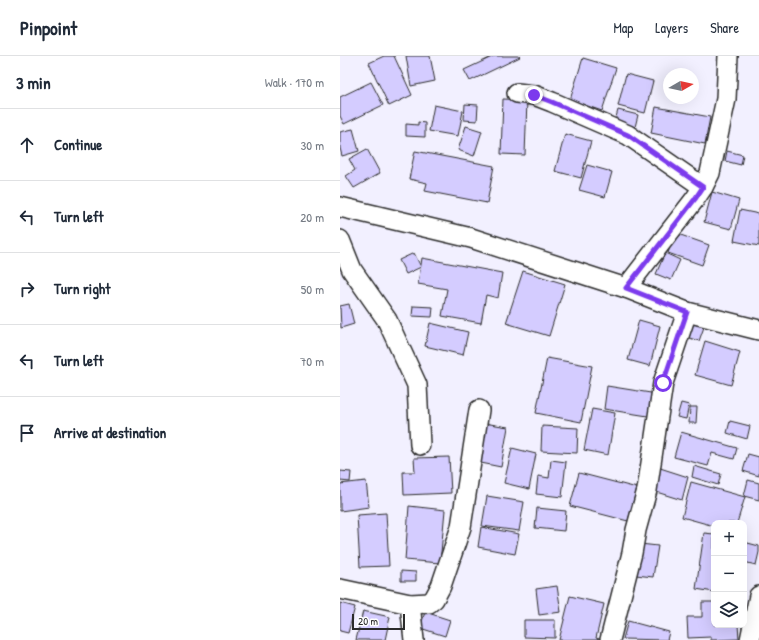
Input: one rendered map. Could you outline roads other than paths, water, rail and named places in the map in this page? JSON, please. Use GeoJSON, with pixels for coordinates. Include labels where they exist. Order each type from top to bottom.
{"type":"FeatureCollection","features":[{"type":"Feature","properties":{"kind":"street"},"geometry":{"type":"LineString","coordinates":[[626,288],[695,199],[710,173],[726,100],[728,56]]}},
{"type":"Feature","properties":{"kind":"street"},"geometry":{"type":"LineString","coordinates":[[517,93],[534,95],[628,135],[703,187]]}},
{"type":"Feature","properties":{"kind":"street"},"geometry":{"type":"LineString","coordinates":[[340,207],[471,238],[626,288],[687,312],[759,330]]}},
{"type":"Feature","properties":{"kind":"street"},"geometry":{"type":"LineString","coordinates":[[340,240],[346,271],[387,320],[417,385],[420,445]]}},
{"type":"Feature","properties":{"kind":"street"},"geometry":{"type":"LineString","coordinates":[[610,640],[647,490],[663,383],[687,312]]}},
{"type":"Feature","properties":{"kind":"street"},"geometry":{"type":"LineString","coordinates":[[340,589],[410,604],[429,603],[434,599],[441,586],[461,527],[479,410]]}},
{"type":"Feature","properties":{"kind":"street"},"geometry":{"type":"LineString","coordinates":[[750,640],[759,596]]}},
{"type":"Feature","properties":{"kind":"street"},"geometry":{"type":"LineString","coordinates":[[410,604],[414,640]]}}]}
